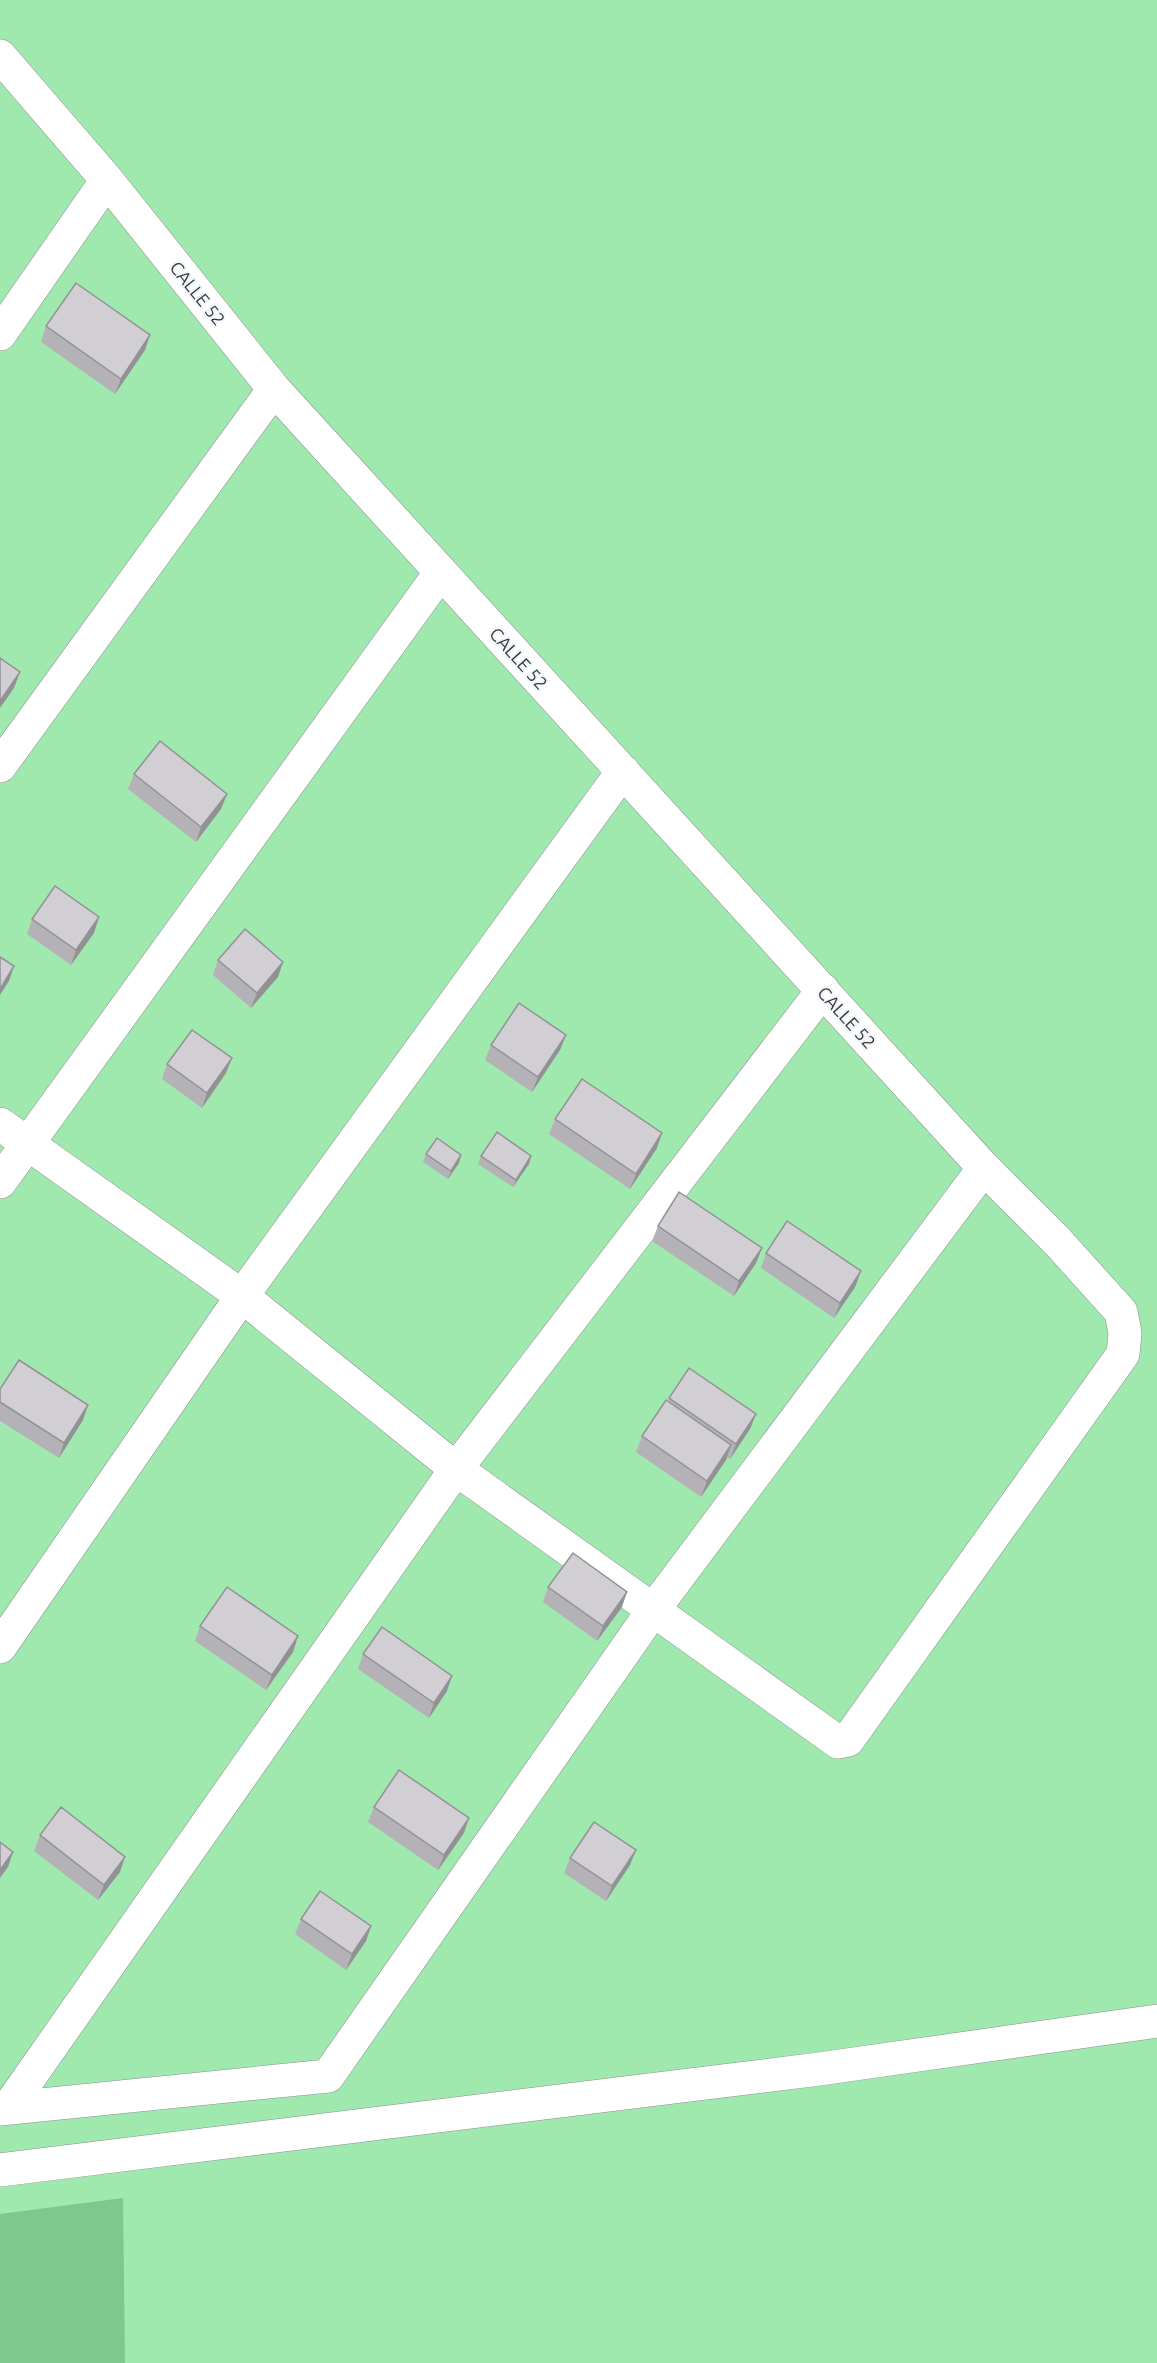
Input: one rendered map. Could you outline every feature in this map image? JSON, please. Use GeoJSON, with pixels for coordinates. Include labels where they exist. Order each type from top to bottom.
{"type":"FeatureCollection","features":[{"type":"Feature","properties":{"kind":"street","name":"CALLE 52"},"geometry":{"type":"LineString","coordinates":[[0,56],[107,180],[274,389],[984,1168],[1058,1242],[1121,1312],[1125,1333],[1123,1354],[848,1740],[838,1742],[456,1468],[242,1296],[0,1124]]}},
{"type":"Feature","properties":{"kind":"street"},"geometry":{"type":"LineString","coordinates":[[0,334],[107,180]]}},
{"type":"Feature","properties":{"kind":"street"},"geometry":{"type":"LineString","coordinates":[[0,766],[274,389]]}},
{"type":"Feature","properties":{"kind":"street"},"geometry":{"type":"LineString","coordinates":[[0,1182],[441,572]]}},
{"type":"Feature","properties":{"kind":"street"},"geometry":{"type":"LineString","coordinates":[[0,1647],[242,1296],[623,771]]}},
{"type":"Feature","properties":{"kind":"street"},"geometry":{"type":"LineString","coordinates":[[4,2108],[456,1468],[823,990]]}},
{"type":"Feature","properties":{"kind":"street"},"geometry":{"type":"LineString","coordinates":[[4,2108],[328,2076],[654,1609],[984,1168]]}},
{"type":"Feature","properties":{"kind":"street"},"geometry":{"type":"LineString","coordinates":[[0,2170],[819,2069],[1157,2021]]}},
{"type":"Feature","properties":{"kind":"green space"},"geometry":{"type":"Polygon","coordinates":[[[0,0],[1157,0],[1157,2363],[0,2363],[0,0]]]}},
{"type":"Feature","properties":{"kind":"green space"},"geometry":{"type":"Polygon","coordinates":[[[123,2198],[125,2363],[0,2363],[0,2214],[123,2198]]]}},
{"type":"Feature","properties":{"kind":"building"},"geometry":{"type":"Polygon","coordinates":[[[76,283],[150,335],[121,379],[46,326],[76,283]]]}},
{"type":"Feature","properties":{"kind":"building"},"geometry":{"type":"Polygon","coordinates":[[[0,658],[20,672],[0,701],[0,658]]]}},
{"type":"Feature","properties":{"kind":"building"},"geometry":{"type":"Polygon","coordinates":[[[160,741],[227,794],[201,827],[134,774],[160,741]]]}},
{"type":"Feature","properties":{"kind":"building"},"geometry":{"type":"Polygon","coordinates":[[[55,886],[99,917],[76,950],[32,919],[55,886]]]}},
{"type":"Feature","properties":{"kind":"building"},"geometry":{"type":"Polygon","coordinates":[[[245,929],[283,962],[257,993],[218,960],[245,929]]]}},
{"type":"Feature","properties":{"kind":"building"},"geometry":{"type":"Polygon","coordinates":[[[0,957],[14,966],[0,989],[0,957]]]}},
{"type":"Feature","properties":{"kind":"building"},"geometry":{"type":"Polygon","coordinates":[[[519,1003],[566,1035],[538,1077],[491,1045],[519,1003]]]}},
{"type":"Feature","properties":{"kind":"building"},"geometry":{"type":"Polygon","coordinates":[[[192,1030],[232,1058],[207,1093],[167,1064],[192,1030]]]}},
{"type":"Feature","properties":{"kind":"building"},"geometry":{"type":"Polygon","coordinates":[[[582,1079],[662,1133],[636,1174],[555,1119],[582,1079]]]}},
{"type":"Feature","properties":{"kind":"building"},"geometry":{"type":"Polygon","coordinates":[[[497,1132],[531,1156],[516,1180],[481,1156],[497,1132]]]}},
{"type":"Feature","properties":{"kind":"building"},"geometry":{"type":"Polygon","coordinates":[[[437,1138],[461,1155],[451,1171],[426,1154],[437,1138]]]}},
{"type":"Feature","properties":{"kind":"building"},"geometry":{"type":"Polygon","coordinates":[[[679,1192],[762,1248],[739,1281],[658,1226],[679,1192]]]}},
{"type":"Feature","properties":{"kind":"building"},"geometry":{"type":"Polygon","coordinates":[[[787,1221],[861,1271],[840,1303],[766,1253],[787,1221]]]}},
{"type":"Feature","properties":{"kind":"building"},"geometry":{"type":"Polygon","coordinates":[[[19,1360],[88,1405],[64,1443],[0,1402],[0,1389],[19,1360]]]}},
{"type":"Feature","properties":{"kind":"building"},"geometry":{"type":"Polygon","coordinates":[[[689,1368],[756,1414],[736,1444],[669,1398],[689,1368]]]}},
{"type":"Feature","properties":{"kind":"building"},"geometry":{"type":"Polygon","coordinates":[[[666,1400],[731,1445],[707,1481],[642,1436],[666,1400]]]}},
{"type":"Feature","properties":{"kind":"building"},"geometry":{"type":"Polygon","coordinates":[[[573,1553],[627,1592],[603,1626],[548,1587],[573,1553]]]}},
{"type":"Feature","properties":{"kind":"building"},"geometry":{"type":"Polygon","coordinates":[[[227,1587],[298,1636],[272,1675],[200,1626],[227,1587]]]}},
{"type":"Feature","properties":{"kind":"building"},"geometry":{"type":"Polygon","coordinates":[[[382,1627],[452,1676],[434,1703],[363,1654],[382,1627]]]}},
{"type":"Feature","properties":{"kind":"building"},"geometry":{"type":"Polygon","coordinates":[[[399,1770],[469,1818],[444,1855],[374,1807],[399,1770]]]}},
{"type":"Feature","properties":{"kind":"building"},"geometry":{"type":"Polygon","coordinates":[[[61,1807],[125,1857],[104,1885],[40,1835],[61,1807]]]}},
{"type":"Feature","properties":{"kind":"building"},"geometry":{"type":"Polygon","coordinates":[[[594,1822],[636,1850],[612,1886],[570,1858],[594,1822]]]}},
{"type":"Feature","properties":{"kind":"building"},"geometry":{"type":"Polygon","coordinates":[[[0,1842],[13,1852],[0,1870],[0,1842]]]}},
{"type":"Feature","properties":{"kind":"building"},"geometry":{"type":"Polygon","coordinates":[[[320,1891],[371,1926],[352,1954],[301,1919],[320,1891]]]}}]}
